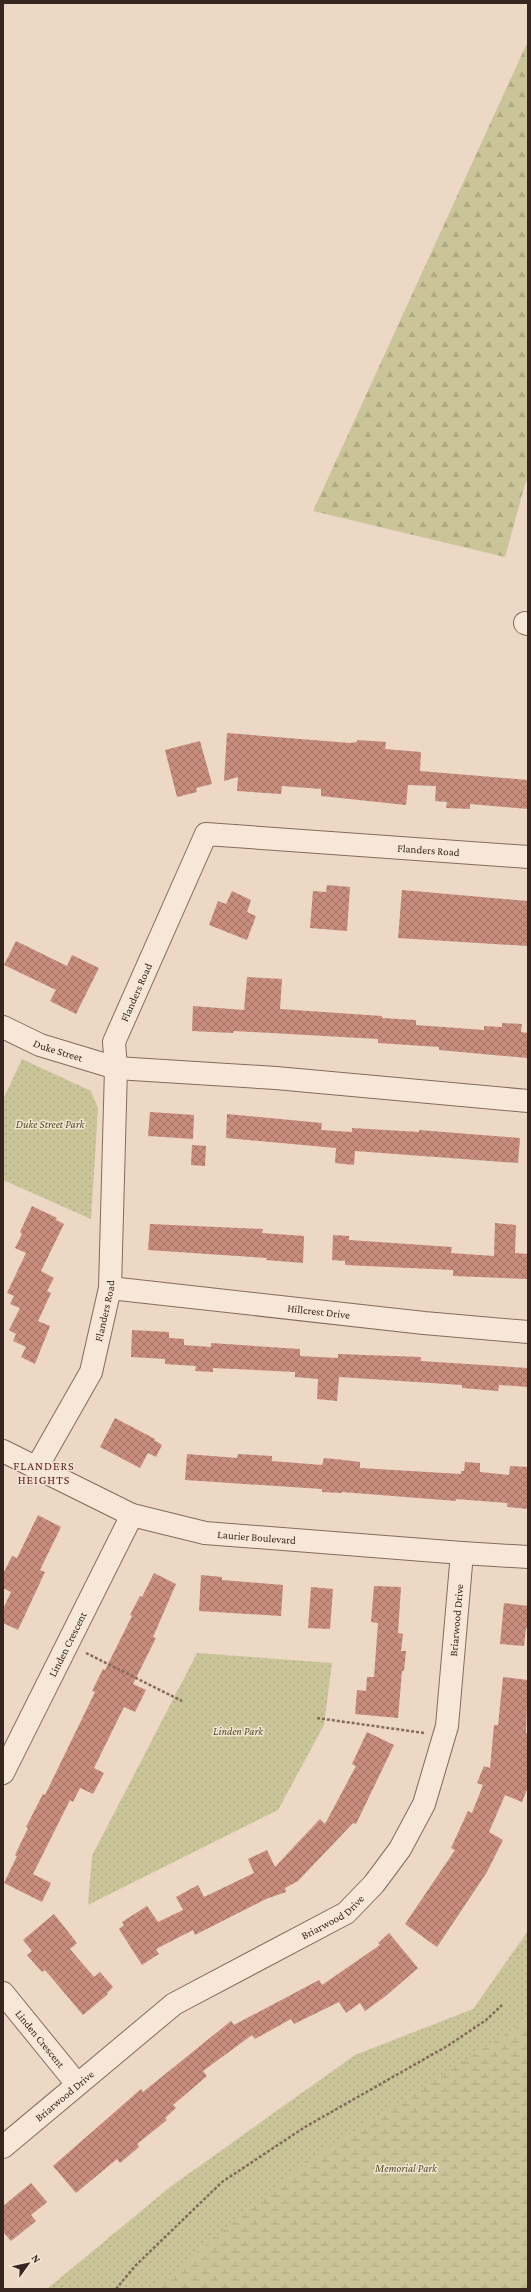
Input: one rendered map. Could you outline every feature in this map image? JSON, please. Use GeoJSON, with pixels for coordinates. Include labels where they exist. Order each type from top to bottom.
{"type":"FeatureCollection","features":[{"type":"Feature","properties":{"kind":"street","name":"Flanders Road"},"geometry":{"type":"LineString","coordinates":[[37,1467],[90,1372],[110,1288],[116,1068],[114,1042],[206,834],[528,857]]}},
{"type":"Feature","properties":{"kind":"street","name":"Duke Street"},"geometry":{"type":"LineString","coordinates":[[3,1027],[40,1045],[116,1068]]}},
{"type":"Feature","properties":{"kind":"street"},"geometry":{"type":"LineString","coordinates":[[116,1068],[276,1078],[528,1101]]}},
{"type":"Feature","properties":{"kind":"street","name":"Hillcrest Drive"},"geometry":{"type":"LineString","coordinates":[[110,1288],[424,1323],[528,1332]]}},
{"type":"Feature","properties":{"kind":"street","name":"Laurier Boulevard"},"geometry":{"type":"LineString","coordinates":[[3,1451],[132,1515],[204,1533],[528,1557]]}},
{"type":"Feature","properties":{"kind":"street","name":"Linden Crescent"},"geometry":{"type":"LineString","coordinates":[[3,1773],[132,1515]]}},
{"type":"Feature","properties":{"kind":"street","name":"Briarwood Drive"},"geometry":{"type":"LineString","coordinates":[[3,2147],[174,2004],[346,1912],[374,1884],[400,1849],[424,1804],[447,1726],[462,1553]]}},
{"type":"Feature","properties":{"kind":"street","name":"Linden Crescent"},"geometry":{"type":"LineString","coordinates":[[3,1993],[77,2084]]}},
{"type":"Feature","properties":{"kind":"path"},"geometry":{"type":"LineString","coordinates":[[68,1644],[182,1701]]}},
{"type":"Feature","properties":{"kind":"path"},"geometry":{"type":"LineString","coordinates":[[317,1718],[444,1736]]}},
{"type":"Feature","properties":{"kind":"path"},"geometry":{"type":"LineString","coordinates":[[116,2289],[135,2266],[222,2182],[305,2127],[449,2045],[486,2020],[502,2005]]}},
{"type":"Feature","properties":{"kind":"green space"},"geometry":{"type":"Polygon","coordinates":[[[528,41],[528,479],[525,484],[505,557],[313,511],[528,41]]]}},
{"type":"Feature","properties":{"kind":"green space","name":"Duke Street Park"},"geometry":{"type":"Polygon","coordinates":[[[22,1059],[91,1091],[98,1108],[91,1219],[3,1180],[3,1100],[22,1059]]]}},
{"type":"Feature","properties":{"kind":"green space","name":"Linden Park"},"geometry":{"type":"Polygon","coordinates":[[[197,1653],[332,1663],[324,1725],[278,1810],[88,1905],[92,1856],[197,1653]]]}},
{"type":"Feature","properties":{"kind":"green space","name":"Memorial Park"},"geometry":{"type":"Polygon","coordinates":[[[528,1931],[528,2289],[47,2289],[170,2187],[355,2055],[473,2009],[528,1931]]]}},
{"type":"Feature","properties":{"kind":"green space","name":"Memorial Park"},"geometry":{"type":"Polygon","coordinates":[[[528,2020],[528,2289],[153,2289],[309,2160],[528,2020]]]}},
{"type":"Feature","properties":{"kind":"building"},"geometry":{"type":"Polygon","coordinates":[[[227,733],[350,743],[357,742],[357,740],[386,742],[385,749],[421,752],[420,771],[528,780],[528,809],[470,804],[470,809],[446,808],[447,802],[435,801],[436,786],[408,785],[406,805],[321,796],[321,789],[282,786],[281,794],[237,791],[238,777],[224,781],[227,733]]]}},
{"type":"Feature","properties":{"kind":"building"},"geometry":{"type":"Polygon","coordinates":[[[200,741],[212,784],[196,788],[197,792],[177,797],[165,750],[200,741]]]}},
{"type":"Feature","properties":{"kind":"building"},"geometry":{"type":"Polygon","coordinates":[[[327,885],[350,887],[347,931],[310,928],[313,891],[326,892],[327,885]]]}},
{"type":"Feature","properties":{"kind":"building"},"geometry":{"type":"Polygon","coordinates":[[[402,890],[528,901],[528,946],[398,938],[402,890]]]}},
{"type":"Feature","properties":{"kind":"building"},"geometry":{"type":"Polygon","coordinates":[[[232,891],[251,900],[247,912],[256,916],[247,940],[209,925],[218,901],[226,904],[232,891]]]}},
{"type":"Feature","properties":{"kind":"building"},"geometry":{"type":"Polygon","coordinates":[[[16,941],[67,966],[72,955],[99,968],[76,1014],[50,1001],[56,990],[4,965],[16,941]]]}},
{"type":"Feature","properties":{"kind":"building"},"geometry":{"type":"Polygon","coordinates":[[[247,977],[282,979],[280,1009],[382,1016],[382,1018],[416,1020],[416,1025],[484,1030],[484,1026],[502,1027],[502,1023],[522,1024],[521,1032],[528,1033],[528,1058],[439,1050],[439,1047],[378,1043],[378,1039],[234,1031],[233,1033],[192,1031],[193,1006],[244,1010],[247,977]]]}},
{"type":"Feature","properties":{"kind":"building"},"geometry":{"type":"Polygon","coordinates":[[[150,1112],[194,1115],[193,1139],[148,1136],[150,1112]]]}},
{"type":"Feature","properties":{"kind":"building"},"geometry":{"type":"Polygon","coordinates":[[[227,1114],[322,1123],[321,1130],[352,1132],[352,1128],[419,1132],[419,1130],[520,1138],[518,1163],[355,1151],[354,1165],[335,1163],[336,1148],[226,1138],[227,1114]]]}},
{"type":"Feature","properties":{"kind":"building"},"geometry":{"type":"Polygon","coordinates":[[[192,1145],[206,1146],[205,1166],[191,1165],[192,1145]]]}},
{"type":"Feature","properties":{"kind":"building"},"geometry":{"type":"Polygon","coordinates":[[[32,1206],[57,1218],[56,1220],[64,1224],[41,1271],[54,1278],[47,1291],[51,1293],[38,1321],[50,1326],[35,1364],[21,1357],[26,1347],[13,1341],[16,1334],[9,1330],[20,1308],[10,1304],[14,1296],[7,1293],[26,1253],[15,1248],[22,1234],[20,1232],[32,1206]]]}},
{"type":"Feature","properties":{"kind":"building"},"geometry":{"type":"Polygon","coordinates":[[[495,1223],[516,1225],[515,1253],[528,1254],[528,1279],[453,1276],[453,1270],[345,1265],[345,1261],[332,1260],[333,1235],[349,1236],[349,1240],[452,1247],[451,1253],[494,1256],[495,1223]]]}},
{"type":"Feature","properties":{"kind":"building"},"geometry":{"type":"Polygon","coordinates":[[[150,1224],[263,1229],[262,1233],[304,1236],[303,1263],[266,1260],[267,1258],[148,1250],[150,1224]]]}},
{"type":"Feature","properties":{"kind":"building"},"geometry":{"type":"Polygon","coordinates":[[[132,1330],[169,1332],[169,1338],[184,1339],[184,1345],[211,1347],[211,1343],[300,1349],[300,1356],[338,1358],[338,1354],[421,1357],[421,1361],[528,1368],[528,1387],[499,1385],[498,1391],[462,1388],[462,1385],[339,1377],[337,1401],[317,1399],[318,1379],[295,1377],[295,1372],[213,1368],[213,1372],[195,1371],[196,1366],[165,1364],[165,1359],[131,1357],[132,1330]]]}},
{"type":"Feature","properties":{"kind":"building"},"geometry":{"type":"Polygon","coordinates":[[[115,1418],[155,1439],[154,1440],[162,1445],[156,1457],[148,1453],[140,1468],[100,1447],[115,1418]]]}},
{"type":"Feature","properties":{"kind":"building"},"geometry":{"type":"Polygon","coordinates":[[[187,1454],[237,1458],[238,1454],[272,1456],[272,1461],[322,1465],[324,1458],[360,1462],[360,1468],[461,1474],[461,1471],[464,1471],[465,1462],[480,1463],[480,1472],[509,1475],[510,1466],[528,1467],[528,1509],[507,1507],[507,1503],[322,1492],[322,1489],[185,1480],[187,1454]]]}},
{"type":"Feature","properties":{"kind":"building"},"geometry":{"type":"Polygon","coordinates":[[[38,1515],[61,1527],[40,1570],[45,1572],[18,1630],[3,1623],[3,1609],[11,1592],[3,1588],[3,1574],[12,1556],[17,1558],[38,1515]]]}},
{"type":"Feature","properties":{"kind":"building"},"geometry":{"type":"Polygon","coordinates":[[[154,1573],[176,1584],[153,1637],[156,1638],[133,1684],[146,1690],[135,1712],[124,1707],[94,1768],[104,1773],[93,1794],[80,1788],[73,1802],[70,1800],[33,1874],[51,1883],[42,1902],[4,1883],[28,1828],[26,1827],[43,1794],[45,1795],[95,1692],[92,1691],[103,1669],[105,1670],[132,1616],[130,1615],[140,1596],[142,1597],[154,1573]]]}},
{"type":"Feature","properties":{"kind":"building"},"geometry":{"type":"Polygon","coordinates":[[[201,1575],[222,1577],[222,1580],[283,1585],[281,1616],[199,1611],[201,1575]]]}},
{"type":"Feature","properties":{"kind":"building"},"geometry":{"type":"Polygon","coordinates":[[[374,1586],[401,1587],[398,1633],[403,1634],[401,1651],[406,1651],[404,1671],[402,1671],[398,1718],[355,1714],[357,1690],[366,1691],[367,1677],[374,1677],[378,1623],[371,1622],[374,1586]]]}},
{"type":"Feature","properties":{"kind":"building"},"geometry":{"type":"Polygon","coordinates":[[[311,1587],[333,1589],[330,1629],[308,1628],[311,1587]]]}},
{"type":"Feature","properties":{"kind":"building"},"geometry":{"type":"Polygon","coordinates":[[[504,1603],[528,1606],[528,1628],[526,1628],[524,1646],[500,1644],[504,1603]]]}},
{"type":"Feature","properties":{"kind":"building"},"geometry":{"type":"Polygon","coordinates":[[[503,1677],[528,1680],[526,1733],[528,1733],[528,1787],[522,1802],[505,1795],[489,1832],[503,1840],[487,1872],[437,1947],[405,1924],[455,1850],[451,1848],[468,1811],[472,1813],[483,1785],[477,1783],[484,1766],[490,1768],[494,1725],[498,1725],[503,1677]]]}},
{"type":"Feature","properties":{"kind":"building"},"geometry":{"type":"Polygon","coordinates":[[[367,1732],[394,1745],[356,1824],[353,1823],[298,1881],[285,1888],[286,1892],[266,1899],[195,1935],[193,1930],[156,1949],[159,1954],[142,1965],[119,1929],[124,1925],[122,1922],[147,1906],[158,1922],[183,1910],[176,1897],[198,1885],[204,1897],[254,1873],[248,1859],[267,1850],[275,1867],[320,1819],[325,1824],[356,1766],[352,1764],[367,1732]]]}},
{"type":"Feature","properties":{"kind":"building"},"geometry":{"type":"Polygon","coordinates":[[[54,1914],[77,1943],[70,1949],[94,1977],[100,1972],[113,1987],[107,1993],[108,1994],[83,2015],[45,1970],[42,1972],[27,1955],[32,1951],[23,1940],[54,1914]]]}},
{"type":"Feature","properties":{"kind":"building"},"geometry":{"type":"Polygon","coordinates":[[[389,1933],[418,1968],[387,1995],[365,2011],[360,2003],[346,2013],[339,2002],[294,2024],[291,2019],[255,2039],[252,2035],[203,2071],[207,2076],[173,2105],[176,2108],[165,2118],[167,2120],[137,2144],[139,2147],[120,2163],[117,2159],[76,2193],[53,2166],[141,2089],[143,2092],[231,2021],[234,2025],[319,1980],[322,1985],[380,1945],[378,1943],[389,1933]]]}},
{"type":"Feature","properties":{"kind":"building"},"geometry":{"type":"Polygon","coordinates":[[[31,2183],[47,2202],[31,2215],[36,2221],[11,2241],[3,2232],[3,2206],[31,2183]]]}},
{"type":"Feature","properties":{"kind":"district","name":"FLANDERS HEIGHTS"},"geometry":{"type":"Point","coordinates":[44,1473]}}]}
